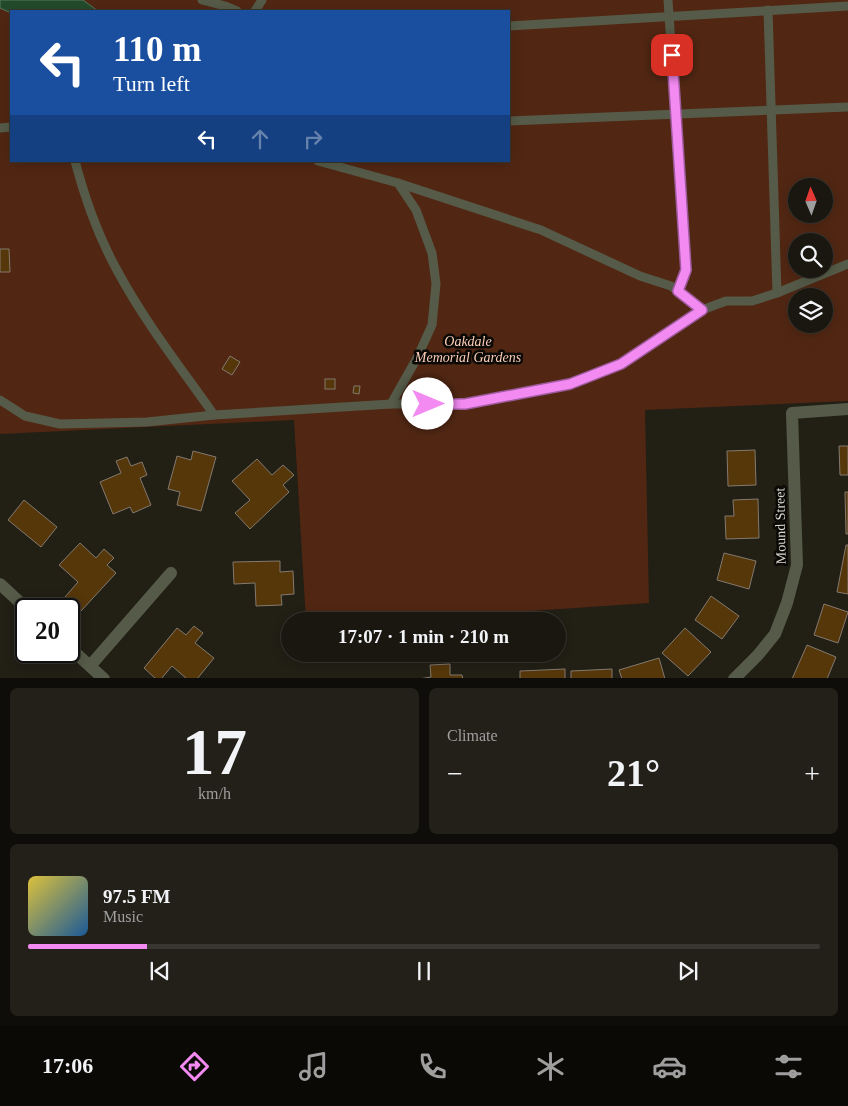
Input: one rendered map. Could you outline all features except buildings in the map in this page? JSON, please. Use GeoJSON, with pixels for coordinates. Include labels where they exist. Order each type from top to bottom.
{"type":"FeatureCollection","features":[{"type":"Feature","properties":{"kind":"street","name":"Mound Street"},"geometry":{"type":"LineString","coordinates":[[734,678],[758,656],[774,634],[787,603],[797,565],[792,413],[848,409]]}},
{"type":"Feature","properties":{"kind":"street"},"geometry":{"type":"LineString","coordinates":[[90,666],[171,573]]}},
{"type":"Feature","properties":{"kind":"street"},"geometry":{"type":"LineString","coordinates":[[0,584],[15,598]]}},
{"type":"Feature","properties":{"kind":"street"},"geometry":{"type":"LineString","coordinates":[[80,657],[104,678]]}},
{"type":"Feature","properties":{"kind":"lane"},"geometry":{"type":"LineString","coordinates":[[202,0],[235,10]]}},
{"type":"Feature","properties":{"kind":"lane"},"geometry":{"type":"LineString","coordinates":[[668,0],[686,270],[678,291]]}},
{"type":"Feature","properties":{"kind":"lane"},"geometry":{"type":"LineString","coordinates":[[510,26],[848,6]]}},
{"type":"Feature","properties":{"kind":"lane"},"geometry":{"type":"LineString","coordinates":[[768,10],[777,293]]}},
{"type":"Feature","properties":{"kind":"lane"},"geometry":{"type":"LineString","coordinates":[[510,121],[848,106]]}},
{"type":"Feature","properties":{"kind":"lane"},"geometry":{"type":"LineString","coordinates":[[75,162],[96,225],[117,271],[158,337],[214,415]]}},
{"type":"Feature","properties":{"kind":"lane"},"geometry":{"type":"LineString","coordinates":[[322,162],[398,182],[542,230],[640,276],[671,286],[702,310]]}},
{"type":"Feature","properties":{"kind":"lane"},"geometry":{"type":"LineString","coordinates":[[391,404],[417,358],[432,325],[436,284],[432,253],[416,210],[398,182]]}},
{"type":"Feature","properties":{"kind":"lane"},"geometry":{"type":"LineString","coordinates":[[0,400],[25,416],[60,424],[147,422],[214,415],[391,404],[465,404],[570,384],[621,364],[702,310],[726,301],[752,301],[777,293],[848,264]]}},
{"type":"Feature","properties":{"kind":"green space","name":"Oakdale Memorial Gardens"},"geometry":{"type":"Polygon","coordinates":[[[0,0],[848,0],[848,401],[645,410],[649,603],[515,612],[305,612],[294,420],[0,434],[0,0]]]}},
{"type":"Feature","properties":{"kind":"shaded area"},"geometry":{"type":"Polygon","coordinates":[[[0,0],[83,0],[97,10],[10,10],[10,13],[0,8],[0,0]]]}},
{"type":"Feature","properties":{"kind":"route"},"geometry":{"type":"LineString","coordinates":[[428,404],[465,404],[570,384],[621,364],[702,310],[678,291],[686,270],[672,55]]}}]}
